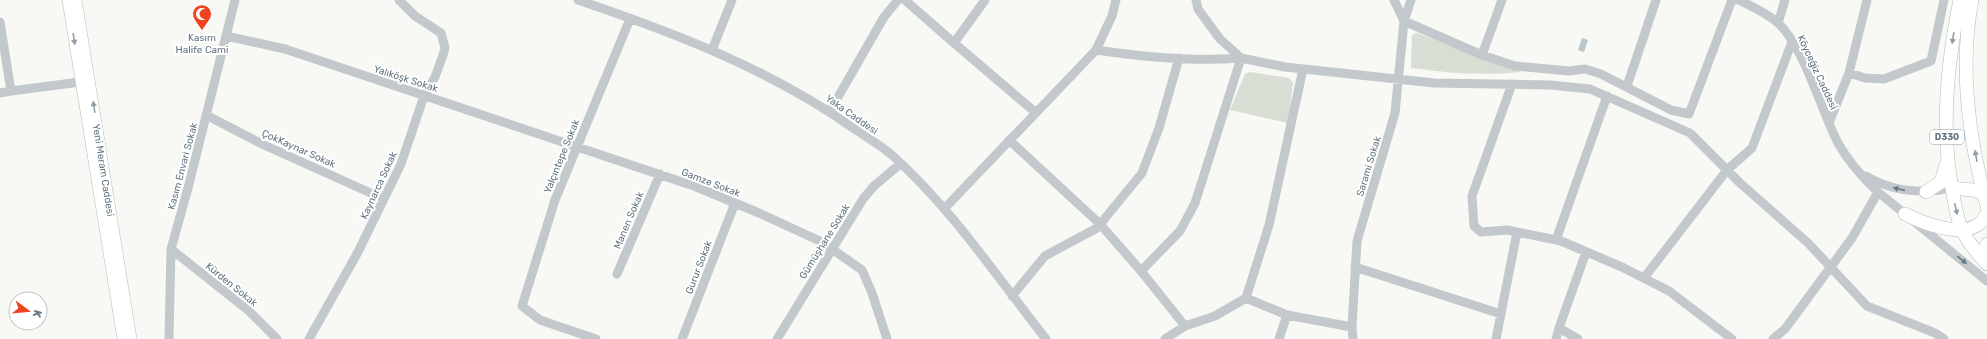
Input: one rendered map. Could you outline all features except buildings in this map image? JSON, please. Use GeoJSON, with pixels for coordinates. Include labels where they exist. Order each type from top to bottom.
{"type":"FeatureCollection","features":[{"type":"Feature","properties":{"kind":"highway","name":"D330"},"geometry":{"type":"LineString","coordinates":[[1960,0],[1952,37],[1948,79],[1946,113],[1947,161],[1962,230],[1972,247],[1987,264]]}},
{"type":"Feature","properties":{"kind":"highway","name":"D330"},"geometry":{"type":"LineString","coordinates":[[1972,0],[1966,51],[1967,90],[1971,125],[1985,200]]}},
{"type":"Feature","properties":{"kind":"highway"},"geometry":{"type":"LineString","coordinates":[[1926,192],[1941,182],[1947,161]]}},
{"type":"Feature","properties":{"kind":"highway"},"geometry":{"type":"LineString","coordinates":[[1952,188],[1973,190],[1985,200]]}},
{"type":"Feature","properties":{"kind":"highway"},"geometry":{"type":"LineString","coordinates":[[1905,214],[1934,226],[1962,230],[1972,228],[1980,223],[1987,213]]}},
{"type":"Feature","properties":{"kind":"highway"},"geometry":{"type":"LineString","coordinates":[[1987,244],[1985,249],[1987,261]]}},
{"type":"Feature","properties":{"kind":"main road","name":"Yeni Meram Caddesi"},"geometry":{"type":"LineString","coordinates":[[68,0],[80,82],[123,339]]}},
{"type":"Feature","properties":{"kind":"main road","name":"Yeni Meram Caddesi"},"geometry":{"type":"LineString","coordinates":[[76,0],[131,339]]}},
{"type":"Feature","properties":{"kind":"street","name":"Kasım Envari Sokak"},"geometry":{"type":"LineString","coordinates":[[168,339],[171,249],[235,0]]}},
{"type":"Feature","properties":{"kind":"street","name":"Kaynarca Sokak"},"geometry":{"type":"LineString","coordinates":[[309,339],[358,252],[401,164],[424,96],[435,77],[445,48],[441,33],[415,16],[399,0]]}},
{"type":"Feature","properties":{"kind":"street","name":"Yaka Caddesi"},"geometry":{"type":"LineString","coordinates":[[578,0],[712,50],[774,78],[830,111],[892,155],[944,208],[1046,339]]}},
{"type":"Feature","properties":{"kind":"street"},"geometry":{"type":"LineString","coordinates":[[712,50],[732,0]]}},
{"type":"Feature","properties":{"kind":"street"},"geometry":{"type":"LineString","coordinates":[[954,43],[985,0]]}},
{"type":"Feature","properties":{"kind":"street"},"geometry":{"type":"LineString","coordinates":[[944,208],[1096,50],[1112,16],[1116,0]]}},
{"type":"Feature","properties":{"kind":"street"},"geometry":{"type":"LineString","coordinates":[[1196,0],[1198,9],[1220,39],[1241,58]]}},
{"type":"Feature","properties":{"kind":"street"},"geometry":{"type":"LineString","coordinates":[[1394,0],[1404,21],[1482,55],[1515,66],[1569,71],[1585,69],[1601,74],[1671,110],[1689,114]]}},
{"type":"Feature","properties":{"kind":"street","name":"Sarami Sokak"},"geometry":{"type":"LineString","coordinates":[[1353,339],[1352,327],[1357,240],[1396,113],[1404,21],[1411,0]]}},
{"type":"Feature","properties":{"kind":"street"},"geometry":{"type":"LineString","coordinates":[[1482,55],[1502,0]]}},
{"type":"Feature","properties":{"kind":"street"},"geometry":{"type":"LineString","coordinates":[[1626,86],[1656,0]]}},
{"type":"Feature","properties":{"kind":"street"},"geometry":{"type":"LineString","coordinates":[[1683,130],[1732,0]]}},
{"type":"Feature","properties":{"kind":"street","name":"Köyceğiz Caddesi"},"geometry":{"type":"LineString","coordinates":[[1739,0],[1761,11],[1778,23],[1792,42],[1843,151],[1858,171],[1878,192],[1987,281]]}},
{"type":"Feature","properties":{"kind":"street"},"geometry":{"type":"LineString","coordinates":[[1778,23],[1785,0]]}},
{"type":"Feature","properties":{"kind":"street"},"geometry":{"type":"LineString","coordinates":[[1829,122],[1849,73],[1867,0]]}},
{"type":"Feature","properties":{"kind":"street"},"geometry":{"type":"LineString","coordinates":[[1849,73],[1865,78],[1884,79],[1931,60],[1944,0]]}},
{"type":"Feature","properties":{"kind":"street"},"geometry":{"type":"LineString","coordinates":[[830,111],[884,17],[898,1],[954,43],[1035,112]]}},
{"type":"Feature","properties":{"kind":"street","name":"Yalçıntepe Sokak"},"geometry":{"type":"LineString","coordinates":[[596,339],[540,320],[522,306],[554,200],[630,19]]}},
{"type":"Feature","properties":{"kind":"street"},"geometry":{"type":"LineString","coordinates":[[0,22],[11,91]]}},
{"type":"Feature","properties":{"kind":"street","name":"Yalıköşk Sokak"},"geometry":{"type":"LineString","coordinates":[[226,36],[284,49],[577,146]]}},
{"type":"Feature","properties":{"kind":"street"},"geometry":{"type":"LineString","coordinates":[[1644,278],[1727,170],[1752,148],[1792,42]]}},
{"type":"Feature","properties":{"kind":"street"},"geometry":{"type":"LineString","coordinates":[[1096,50],[1136,56],[1217,60],[1241,58],[1285,67],[1434,83],[1512,84],[1590,89],[1690,133],[1727,170],[1808,243],[1867,306],[1935,333],[1944,339]]}},
{"type":"Feature","properties":{"kind":"street"},"geometry":{"type":"LineString","coordinates":[[1012,296],[1045,256],[1079,238],[1100,224],[1142,173],[1159,128],[1179,58]]}},
{"type":"Feature","properties":{"kind":"street"},"geometry":{"type":"LineString","coordinates":[[1141,271],[1180,231],[1196,203],[1241,58]]}},
{"type":"Feature","properties":{"kind":"street"},"geometry":{"type":"LineString","coordinates":[[1169,338],[1185,326],[1215,316],[1246,298],[1268,225],[1303,69]]}},
{"type":"Feature","properties":{"kind":"street"},"geometry":{"type":"LineString","coordinates":[[0,93],[80,82]]}},
{"type":"Feature","properties":{"kind":"street"},"geometry":{"type":"LineString","coordinates":[[1512,84],[1472,196],[1474,226],[1481,232],[1507,230],[1556,240],[1622,267],[1668,291],[1732,339]]}},
{"type":"Feature","properties":{"kind":"street"},"geometry":{"type":"LineString","coordinates":[[1556,240],[1607,96]]}},
{"type":"Feature","properties":{"kind":"street","name":"ÇokKaynar Sokak"},"geometry":{"type":"LineString","coordinates":[[206,115],[264,145],[384,199]]}},
{"type":"Feature","properties":{"kind":"street"},"geometry":{"type":"LineString","coordinates":[[1008,140],[1100,224],[1141,271],[1185,326]]}},
{"type":"Feature","properties":{"kind":"street","name":"Gamze Sokak"},"geometry":{"type":"LineString","coordinates":[[577,146],[660,174],[735,203],[833,248],[862,270],[872,293],[887,339]]}},
{"type":"Feature","properties":{"kind":"street","name":"Gümüşhane Sokak"},"geometry":{"type":"LineString","coordinates":[[777,339],[863,199],[874,186],[900,164]]}},
{"type":"Feature","properties":{"kind":"street","name":"Köyceğiz Caddesi"},"geometry":{"type":"LineString","coordinates":[[1858,171],[1876,181],[1894,188],[1926,192],[1952,188]]}},
{"type":"Feature","properties":{"kind":"street","name":"Manen Sokak"},"geometry":{"type":"LineString","coordinates":[[617,274],[660,174]]}},
{"type":"Feature","properties":{"kind":"street"},"geometry":{"type":"LineString","coordinates":[[1773,339],[1784,329],[1831,268],[1852,238],[1878,192]]}},
{"type":"Feature","properties":{"kind":"street","name":"Gurur Sokak"},"geometry":{"type":"LineString","coordinates":[[682,339],[735,203]]}},
{"type":"Feature","properties":{"kind":"street"},"geometry":{"type":"LineString","coordinates":[[1496,339],[1517,232]]}},
{"type":"Feature","properties":{"kind":"street","name":"Kürden Sokak"},"geometry":{"type":"LineString","coordinates":[[171,249],[249,310],[277,339]]}},
{"type":"Feature","properties":{"kind":"street"},"geometry":{"type":"LineString","coordinates":[[1556,339],[1586,252]]}},
{"type":"Feature","properties":{"kind":"street"},"geometry":{"type":"LineString","coordinates":[[1356,267],[1501,314]]}},
{"type":"Feature","properties":{"kind":"street"},"geometry":{"type":"LineString","coordinates":[[1246,298],[1287,315],[1352,327]]}},
{"type":"Feature","properties":{"kind":"street"},"geometry":{"type":"LineString","coordinates":[[1279,339],[1287,315]]}},
{"type":"Feature","properties":{"kind":"street"},"geometry":{"type":"LineString","coordinates":[[1559,328],[1578,339]]}},
{"type":"Feature","properties":{"kind":"shaded area"},"geometry":{"type":"Polygon","coordinates":[[[1417,33],[1521,72],[1493,74],[1411,68],[1412,35],[1417,33]]]}},
{"type":"Feature","properties":{"kind":"shaded area"},"geometry":{"type":"Polygon","coordinates":[[[1582,38],[1588,40],[1584,52],[1578,50],[1582,38]]]}},
{"type":"Feature","properties":{"kind":"shaded area"},"geometry":{"type":"Polygon","coordinates":[[[1250,72],[1289,78],[1293,83],[1288,123],[1230,110],[1245,74],[1250,72]]]}},
{"type":"Feature","properties":{"kind":"place","name":"Kasım Halife Cami"},"geometry":{"type":"Point","coordinates":[202,31]}}]}
